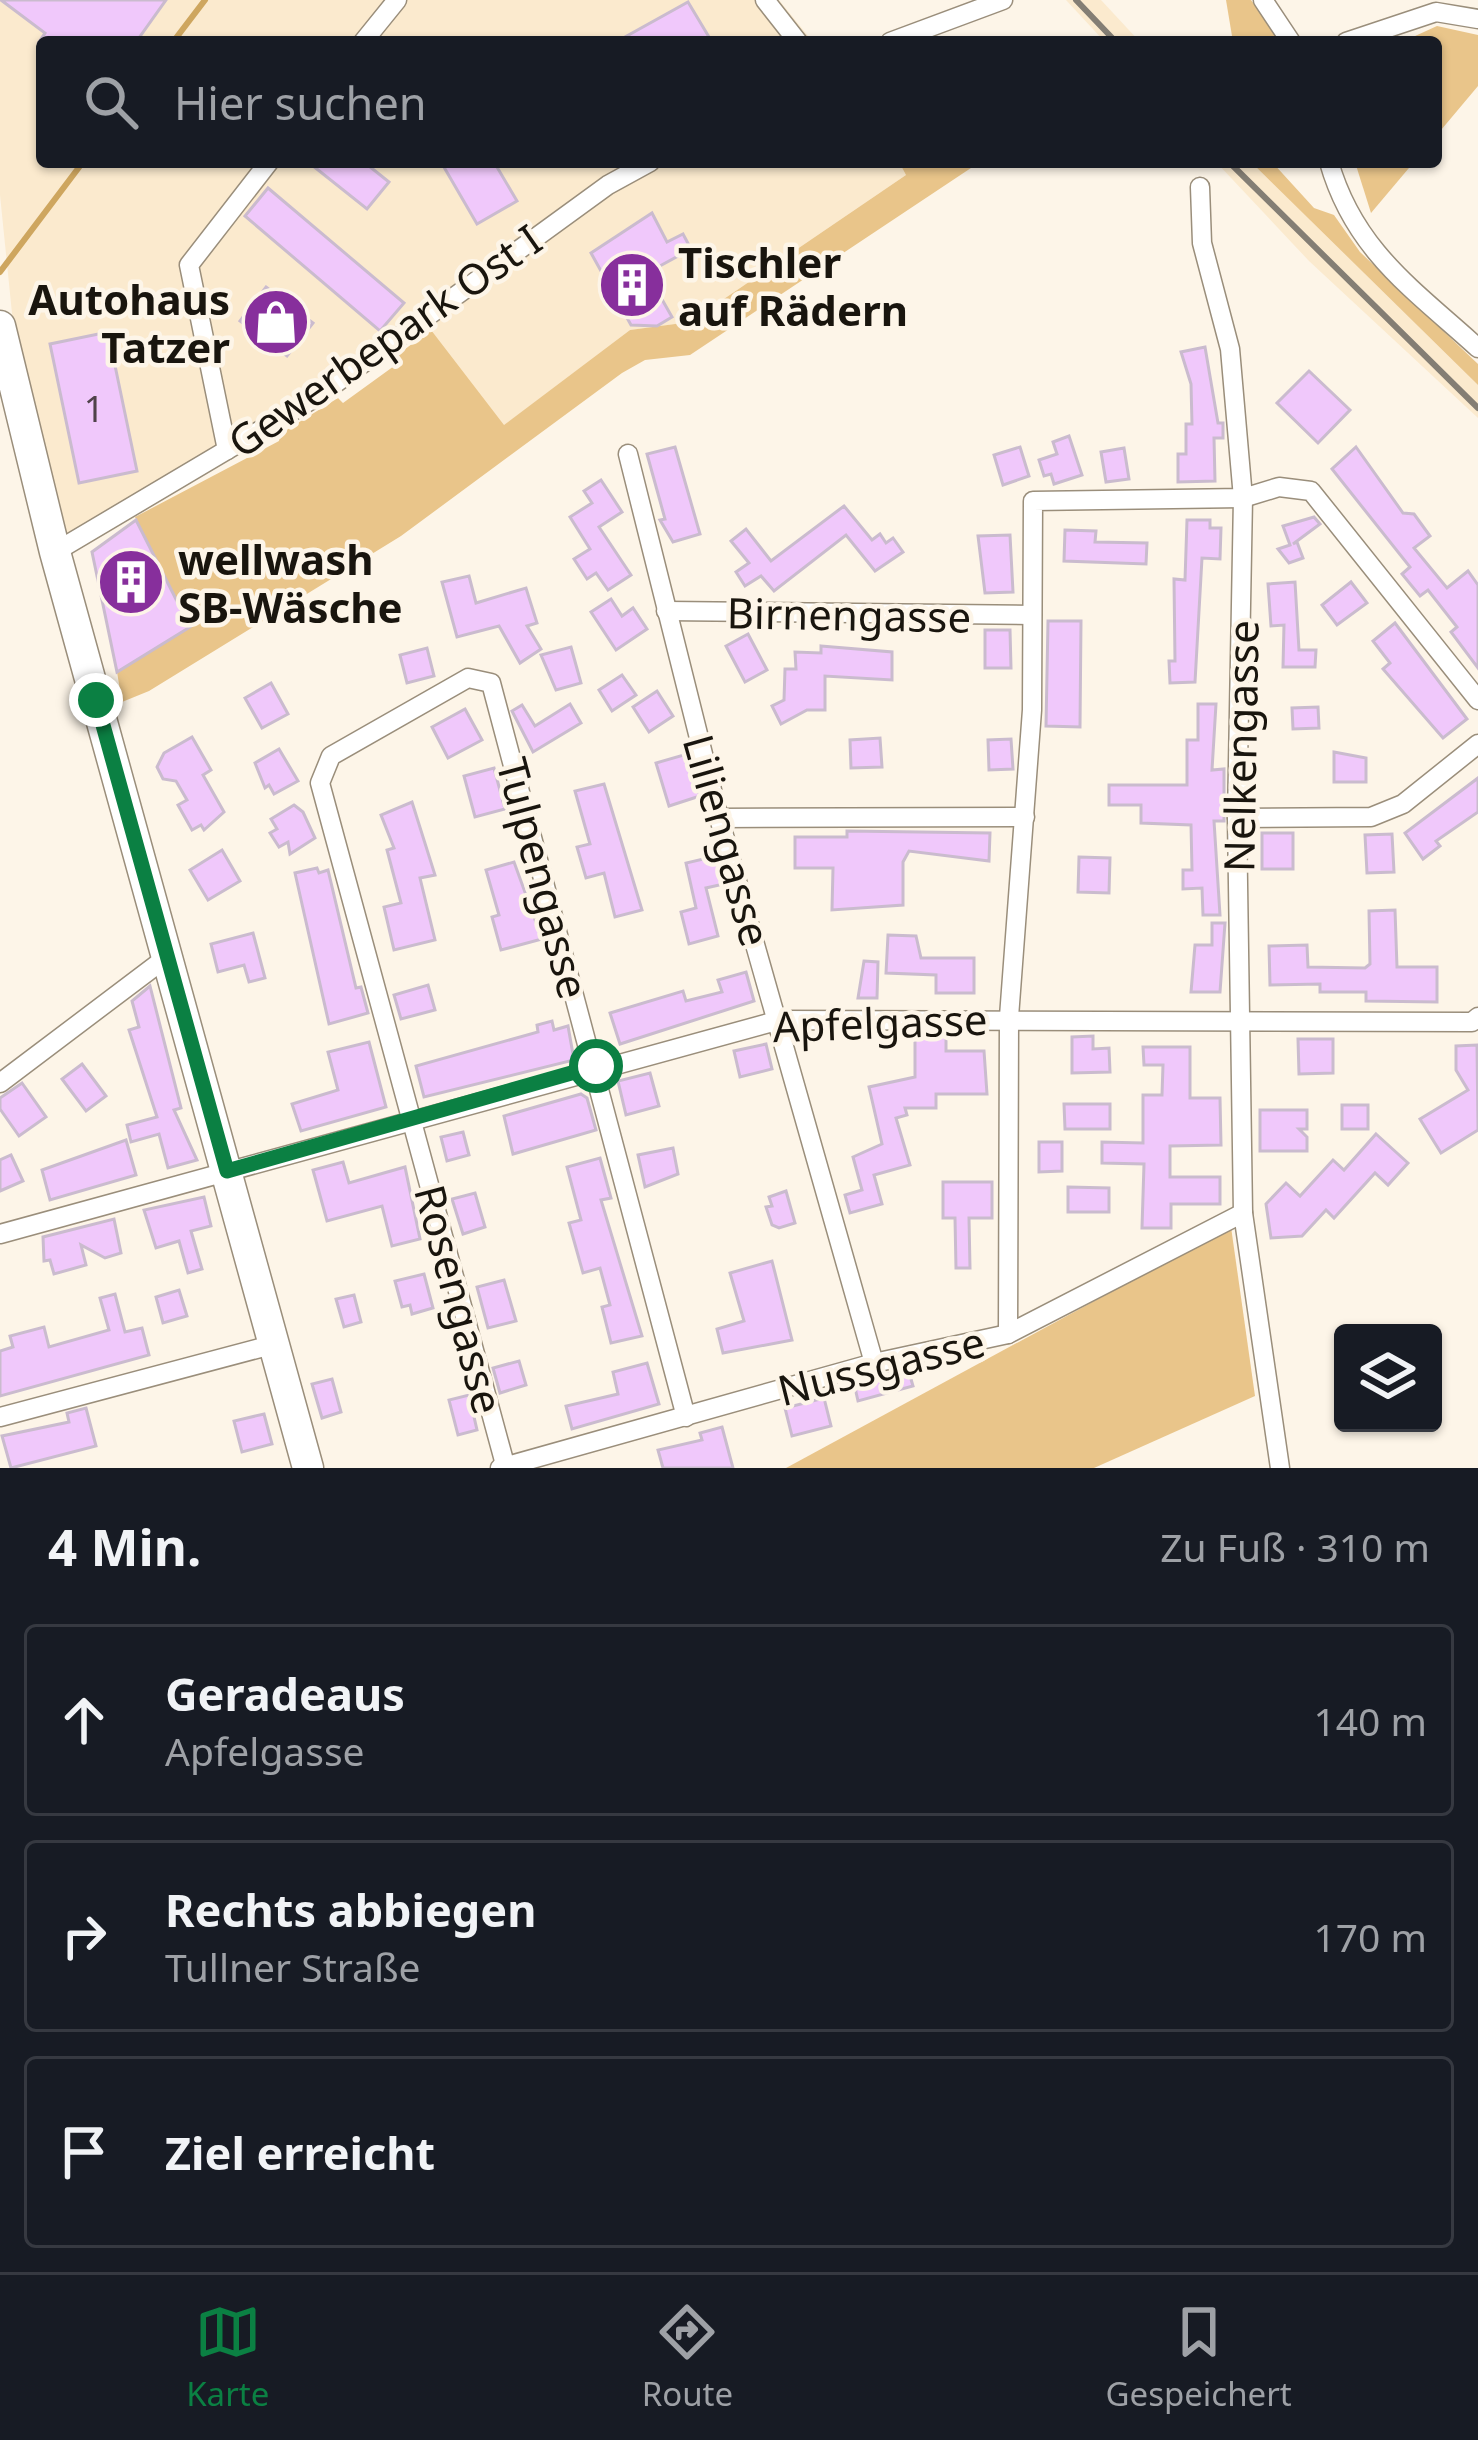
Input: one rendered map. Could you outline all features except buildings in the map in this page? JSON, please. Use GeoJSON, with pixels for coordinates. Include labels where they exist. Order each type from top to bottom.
{"type":"FeatureCollection","features":[{"type":"Feature","properties":{"kind":"main road"},"geometry":{"type":"LineString","coordinates":[[0,326],[56,552],[308,1468]]}},
{"type":"Feature","properties":{"kind":"street"},"geometry":{"type":"LineString","coordinates":[[368,36],[397,0]]}},
{"type":"Feature","properties":{"kind":"street"},"geometry":{"type":"LineString","coordinates":[[765,0],[793,36]]}},
{"type":"Feature","properties":{"kind":"street"},"geometry":{"type":"LineString","coordinates":[[906,36],[1003,0]]}},
{"type":"Feature","properties":{"kind":"street"},"geometry":{"type":"LineString","coordinates":[[1263,0],[1288,36]]}},
{"type":"Feature","properties":{"kind":"street"},"geometry":{"type":"LineString","coordinates":[[1364,36],[1436,12],[1478,19]]}},
{"type":"Feature","properties":{"kind":"street"},"geometry":{"type":"LineString","coordinates":[[227,450],[189,265],[264,168]]}},
{"type":"Feature","properties":{"kind":"street","name":"Gewerbepark Ost I"},"geometry":{"type":"LineString","coordinates":[[56,552],[318,396],[574,208],[640,168]]}},
{"type":"Feature","properties":{"kind":"street"},"geometry":{"type":"LineString","coordinates":[[1331,168],[1350,222],[1366,245],[1478,348]]}},
{"type":"Feature","properties":{"kind":"street","name":"Nelkengasse"},"geometry":{"type":"LineString","coordinates":[[1200,187],[1202,243],[1230,349],[1243,497],[1237,818],[1243,1213],[1280,1468]]}},
{"type":"Feature","properties":{"kind":"street","name":"Liliengasse"},"geometry":{"type":"LineString","coordinates":[[628,454],[718,818],[780,1020],[874,1363]]}},
{"type":"Feature","properties":{"kind":"street"},"geometry":{"type":"LineString","coordinates":[[1008,1334],[1009,1017],[1025,817],[1033,501],[1243,497],[1279,487],[1311,491],[1478,700]]}},
{"type":"Feature","properties":{"kind":"street","name":"Birnengasse"},"geometry":{"type":"LineString","coordinates":[[666,611],[1032,615]]}},
{"type":"Feature","properties":{"kind":"street","name":"Tulpengasse"},"geometry":{"type":"LineString","coordinates":[[320,783],[331,756],[469,678],[491,683],[686,1417]]}},
{"type":"Feature","properties":{"kind":"street"},"geometry":{"type":"LineString","coordinates":[[1237,818],[1371,817],[1402,804],[1478,745]]}},
{"type":"Feature","properties":{"kind":"street","name":"Rosengasse"},"geometry":{"type":"LineString","coordinates":[[320,783],[504,1467]]}},
{"type":"Feature","properties":{"kind":"street"},"geometry":{"type":"LineString","coordinates":[[718,818],[1025,817]]}},
{"type":"Feature","properties":{"kind":"street"},"geometry":{"type":"LineString","coordinates":[[0,1083],[166,957]]}},
{"type":"Feature","properties":{"kind":"street","name":"Apfelgasse"},"geometry":{"type":"LineString","coordinates":[[0,1234],[596,1066],[780,1020],[1009,1017],[1472,1022],[1478,1017]]}},
{"type":"Feature","properties":{"kind":"street","name":"Nussgasse"},"geometry":{"type":"LineString","coordinates":[[504,1467],[874,1363],[1008,1334],[1243,1213]]}},
{"type":"Feature","properties":{"kind":"street"},"geometry":{"type":"LineString","coordinates":[[0,1417],[275,1344]]}},
{"type":"Feature","properties":{"kind":"shaded area"},"geometry":{"type":"Polygon","coordinates":[[[0,0],[779,0],[808,36],[36,36],[36,168],[902,168],[906,175],[690,322],[630,330],[503,426],[426,326],[68,550],[13,323],[0,195],[0,0]]]}},
{"type":"Feature","properties":{"kind":"shaded area"},"geometry":{"type":"Polygon","coordinates":[[[1066,0],[1101,0],[1134,36],[1099,36],[1066,0]]]}},
{"type":"Feature","properties":{"kind":"shaded area"},"geometry":{"type":"Polygon","coordinates":[[[1226,0],[1251,0],[1278,36],[1232,36],[1226,0]]]}},
{"type":"Feature","properties":{"kind":"shaded area"},"geometry":{"type":"Polygon","coordinates":[[[1437,26],[1478,35],[1478,86],[1442,129],[1442,36],[1415,36],[1437,26]]]}},
{"type":"Feature","properties":{"kind":"shaded area"},"geometry":{"type":"Polygon","coordinates":[[[902,168],[971,168],[690,355],[645,360],[622,373],[401,536],[149,691],[122,702],[117,672],[189,627],[135,517],[279,441],[280,434],[338,398],[343,403],[401,361],[397,355],[431,330],[504,425],[630,330],[690,322],[906,175],[902,168]]]}},
{"type":"Feature","properties":{"kind":"shaded area"},"geometry":{"type":"Polygon","coordinates":[[[1222,168],[1257,168],[1478,385],[1478,418],[1309,261],[1222,168]]]}},
{"type":"Feature","properties":{"kind":"shaded area"},"geometry":{"type":"Polygon","coordinates":[[[1257,168],[1277,168],[1314,208],[1334,215],[1360,252],[1478,364],[1478,385],[1257,168]]]}},
{"type":"Feature","properties":{"kind":"shaded area"},"geometry":{"type":"Polygon","coordinates":[[[1357,168],[1409,168],[1371,213],[1357,168]]]}},
{"type":"Feature","properties":{"kind":"shaded area"},"geometry":{"type":"Polygon","coordinates":[[[1231,1227],[1255,1396],[1094,1468],[786,1468],[1231,1227]]]}},
{"type":"Feature","properties":{"kind":"waterway"},"geometry":{"type":"LineString","coordinates":[[178,36],[205,0]]}},
{"type":"Feature","properties":{"kind":"waterway"},"geometry":{"type":"LineString","coordinates":[[0,272],[78,168]]}},
{"type":"Feature","properties":{"kind":"railway"},"geometry":{"type":"LineString","coordinates":[[1076,0],[1110,36]]}},
{"type":"Feature","properties":{"kind":"railway"},"geometry":{"type":"LineString","coordinates":[[1235,168],[1478,408]]}},
{"type":"Feature","properties":{"kind":"place","name":"Tischler auf Rädern"},"geometry":{"type":"Point","coordinates":[632,285]}},
{"type":"Feature","properties":{"kind":"place","name":"Autohaus Tatzer"},"geometry":{"type":"Point","coordinates":[276,322]}},
{"type":"Feature","properties":{"kind":"place","name":"wellwash SB-Wäsche"},"geometry":{"type":"Point","coordinates":[131,582]}},
{"type":"Feature","properties":{"kind":"route"},"geometry":{"type":"LineString","coordinates":[[96,700],[227,1171],[596,1066]]}}]}
